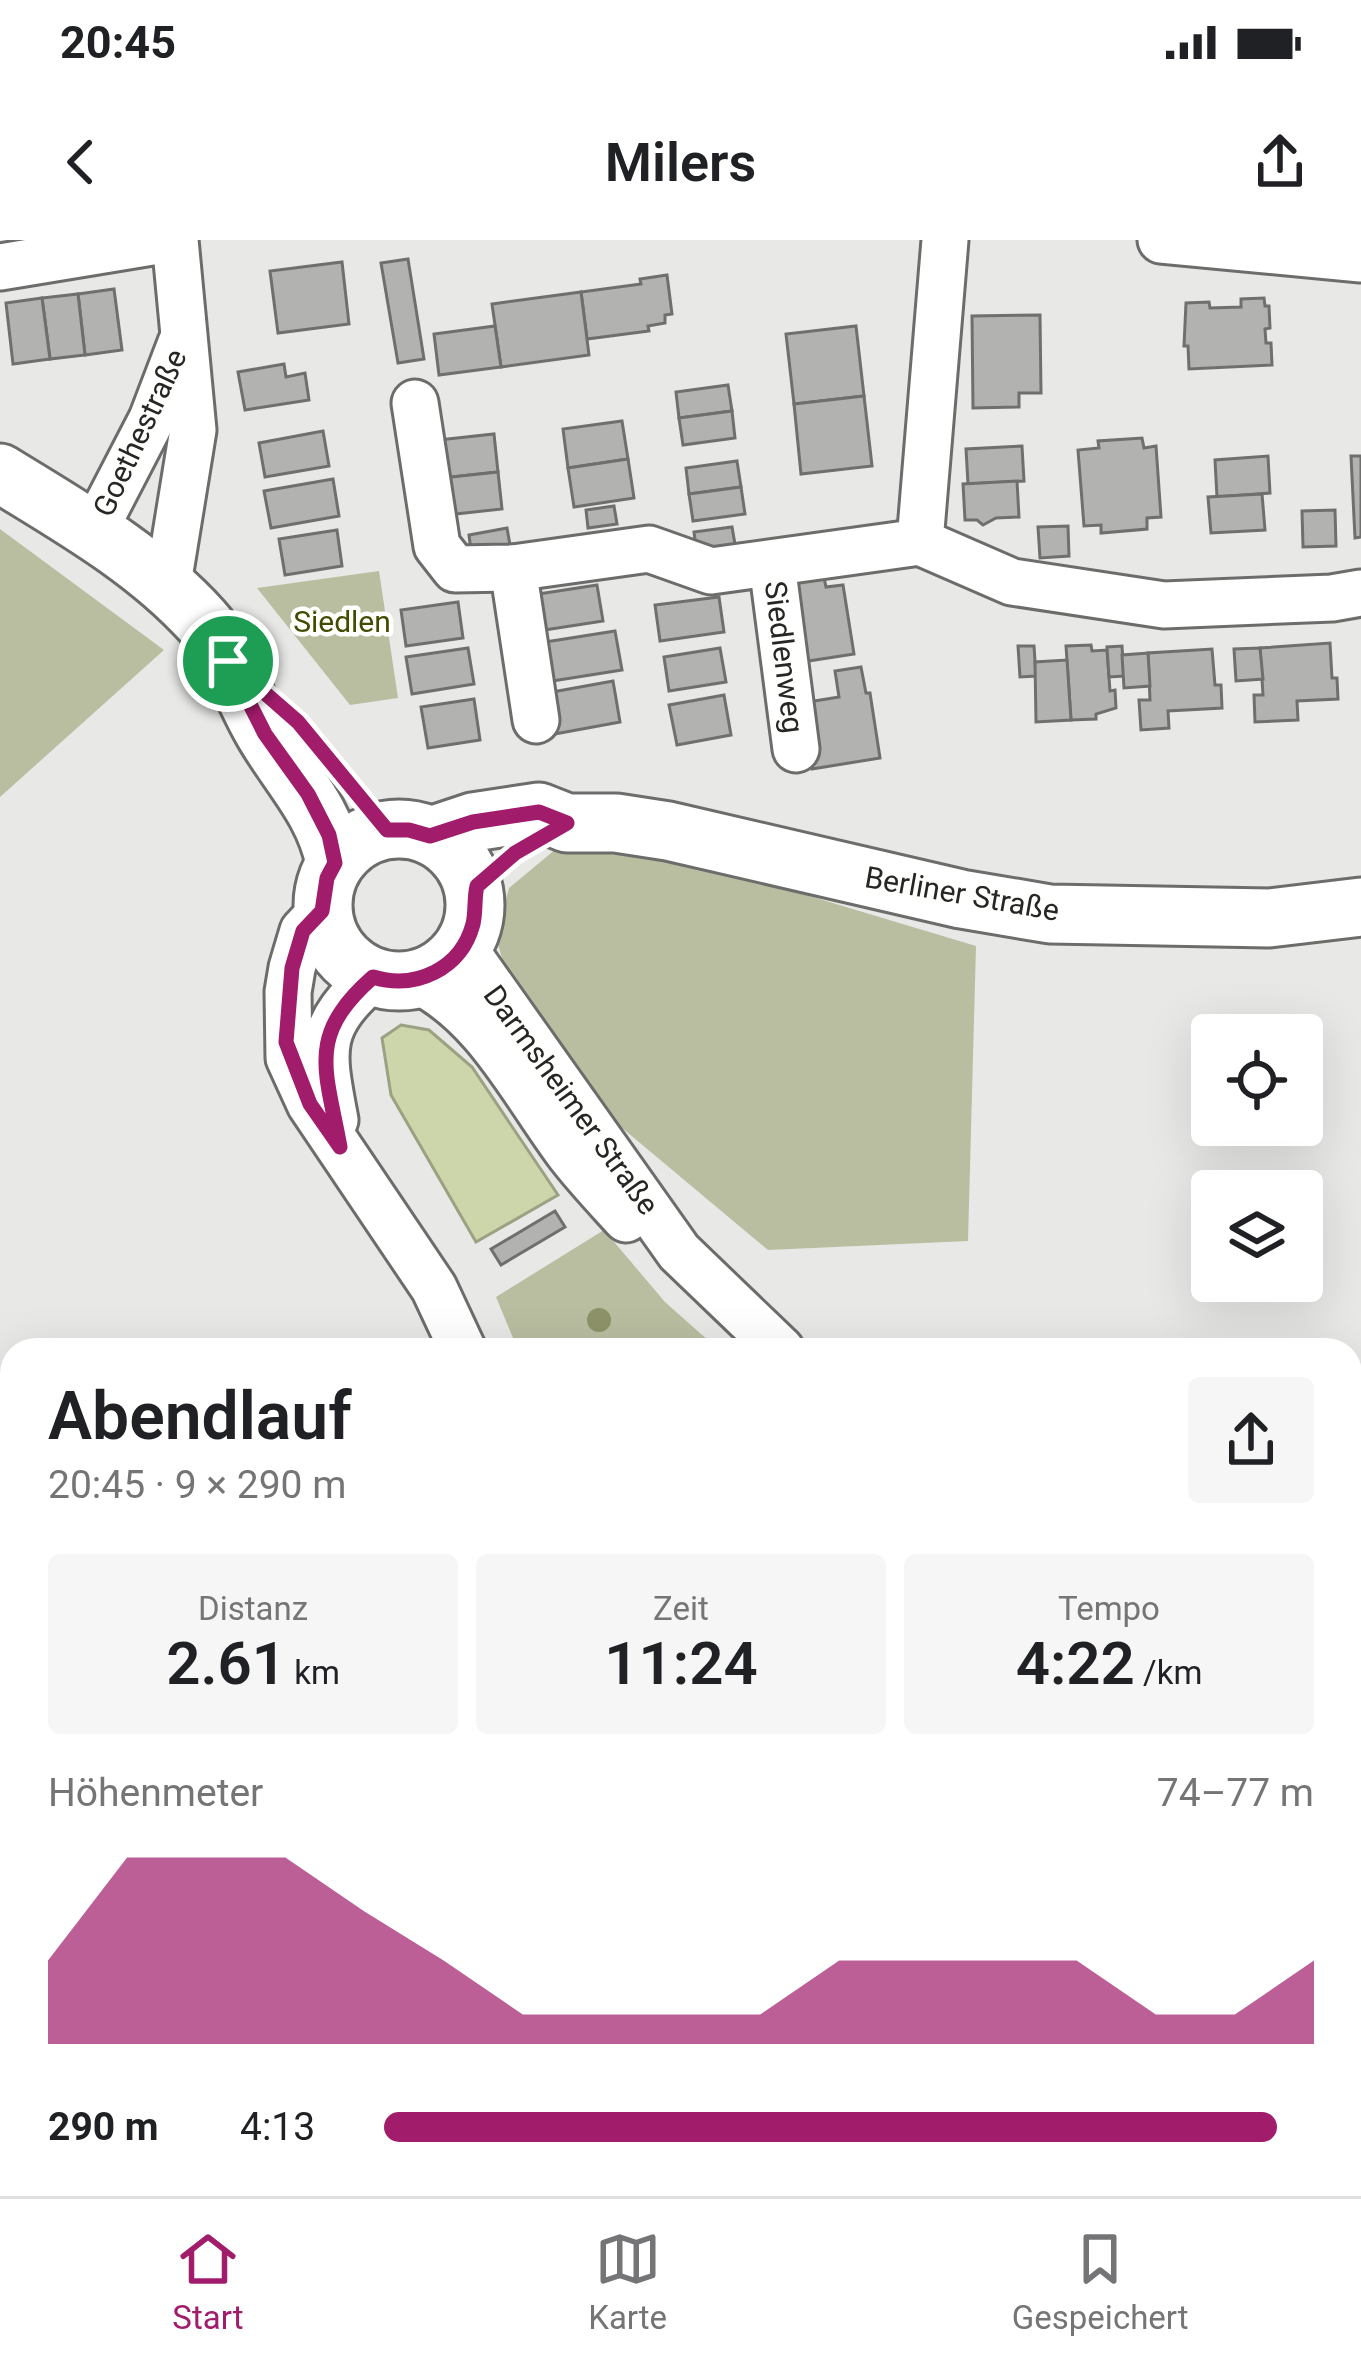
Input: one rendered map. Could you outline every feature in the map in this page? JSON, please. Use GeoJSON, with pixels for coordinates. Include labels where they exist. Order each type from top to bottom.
{"type":"FeatureCollection","features":[{"type":"Feature","properties":{"kind":"main road"},"geometry":{"type":"LineString","coordinates":[[0,473],[94,531],[204,622],[265,734],[329,835],[326,928],[344,959],[394,979],[442,968],[463,947],[474,920],[474,891],[459,858],[409,833],[298,722],[228,661]]}},
{"type":"Feature","properties":{"kind":"main road","name":"Berliner Straße"},"geometry":{"type":"LineString","coordinates":[[409,833],[539,812],[567,823],[616,823],[668,831],[961,899],[1050,914],[1269,918],[1361,907]]}},
{"type":"Feature","properties":{"kind":"main road"},"geometry":{"type":"LineString","coordinates":[[474,891],[515,853],[567,823]]}},
{"type":"Feature","properties":{"kind":"main road"},"geometry":{"type":"LineString","coordinates":[[329,887],[357,841],[409,833]]}},
{"type":"Feature","properties":{"kind":"street"},"geometry":{"type":"LineString","coordinates":[[0,267],[164,240]]}},
{"type":"Feature","properties":{"kind":"street","name":"Goethestraße"},"geometry":{"type":"LineString","coordinates":[[167,590],[193,430],[175,240]]}},
{"type":"Feature","properties":{"kind":"street"},"geometry":{"type":"LineString","coordinates":[[945,240],[920,542],[1012,582],[1164,605],[1361,593]]}},
{"type":"Feature","properties":{"kind":"street"},"geometry":{"type":"LineString","coordinates":[[1161,240],[1361,259]]}},
{"type":"Feature","properties":{"kind":"street","name":"Goethestraße"},"geometry":{"type":"LineString","coordinates":[[94,531],[152,419],[184,334]]}},
{"type":"Feature","properties":{"kind":"street","name":"Siedlenweg"},"geometry":{"type":"LineString","coordinates":[[415,403],[437,546],[455,569],[513,568],[649,549],[711,571],[920,542]]}},
{"type":"Feature","properties":{"kind":"street","name":"Siedlenweg"},"geometry":{"type":"LineString","coordinates":[[772,564],[796,749]]}},
{"type":"Feature","properties":{"kind":"street"},"geometry":{"type":"LineString","coordinates":[[513,568],[536,720]]}},
{"type":"Feature","properties":{"kind":"street"},"geometry":{"type":"LineString","coordinates":[[329,887],[303,931],[288,992],[286,1042],[310,1104],[340,1147],[452,1279],[461,1338]]}},
{"type":"Feature","properties":{"kind":"street","name":"Darmsheimer Straße"},"geometry":{"type":"LineString","coordinates":[[463,947],[679,1252],[769,1338]]}},
{"type":"Feature","properties":{"kind":"street"},"geometry":{"type":"LineString","coordinates":[[340,1147],[324,1044],[335,1019],[394,979]]}},
{"type":"Feature","properties":{"kind":"street","name":"Darmsheimer Straße"},"geometry":{"type":"LineString","coordinates":[[394,979],[445,994],[474,1023],[572,1157],[633,1227],[679,1252]]}},
{"type":"Feature","properties":{"kind":"green space"},"geometry":{"type":"Polygon","coordinates":[[[0,529],[164,650],[0,797],[0,529]]]}},
{"type":"Feature","properties":{"kind":"green space","name":"Siedlen"},"geometry":{"type":"Polygon","coordinates":[[[379,571],[398,698],[350,705],[257,588],[379,571]]]}},
{"type":"Feature","properties":{"kind":"green space"},"geometry":{"type":"Polygon","coordinates":[[[556,849],[683,858],[976,946],[968,1241],[768,1250],[597,1107],[508,980],[496,937],[509,888],[556,849]]]}},
{"type":"Feature","properties":{"kind":"green space"},"geometry":{"type":"Polygon","coordinates":[[[604,1230],[665,1302],[706,1338],[513,1338],[496,1297],[604,1230]]]}},
{"type":"Feature","properties":{"kind":"shaded area"},"geometry":{"type":"Polygon","coordinates":[[[401,1025],[429,1030],[472,1067],[558,1195],[476,1242],[391,1095],[382,1038],[401,1025]]]}},
{"type":"Feature","properties":{"kind":"building"},"geometry":{"type":"Polygon","coordinates":[[[408,259],[424,359],[398,363],[381,263],[408,259]]]}},
{"type":"Feature","properties":{"kind":"building"},"geometry":{"type":"Polygon","coordinates":[[[342,262],[349,324],[278,333],[270,271],[342,262]]]}},
{"type":"Feature","properties":{"kind":"building"},"geometry":{"type":"Polygon","coordinates":[[[667,275],[672,314],[665,315],[665,323],[648,326],[649,331],[587,339],[581,292],[641,284],[640,279],[667,275]]]}},
{"type":"Feature","properties":{"kind":"building"},"geometry":{"type":"Polygon","coordinates":[[[114,289],[122,350],[85,355],[78,294],[114,289]]]}},
{"type":"Feature","properties":{"kind":"building"},"geometry":{"type":"Polygon","coordinates":[[[581,292],[589,355],[501,367],[492,304],[581,292]]]}},
{"type":"Feature","properties":{"kind":"building"},"geometry":{"type":"Polygon","coordinates":[[[78,294],[85,355],[50,359],[42,298],[78,294]]]}},
{"type":"Feature","properties":{"kind":"building"},"geometry":{"type":"Polygon","coordinates":[[[42,298],[50,359],[13,364],[6,303],[42,298]]]}},
{"type":"Feature","properties":{"kind":"building"},"geometry":{"type":"Polygon","coordinates":[[[1264,298],[1269,306],[1270,328],[1265,329],[1272,365],[1189,369],[1188,346],[1184,346],[1186,303],[1241,307],[1241,299],[1264,298]]]}},
{"type":"Feature","properties":{"kind":"building"},"geometry":{"type":"Polygon","coordinates":[[[1040,315],[1041,393],[1019,393],[1019,407],[973,408],[972,316],[1040,315]]]}},
{"type":"Feature","properties":{"kind":"building"},"geometry":{"type":"Polygon","coordinates":[[[495,326],[501,367],[439,375],[434,334],[495,326]]]}},
{"type":"Feature","properties":{"kind":"building"},"geometry":{"type":"Polygon","coordinates":[[[856,326],[864,396],[794,404],[786,334],[856,326]]]}},
{"type":"Feature","properties":{"kind":"building"},"geometry":{"type":"Polygon","coordinates":[[[284,364],[286,377],[305,373],[309,400],[245,410],[238,372],[284,364]]]}},
{"type":"Feature","properties":{"kind":"building"},"geometry":{"type":"Polygon","coordinates":[[[728,385],[732,411],[679,418],[676,392],[728,385]]]}},
{"type":"Feature","properties":{"kind":"building"},"geometry":{"type":"Polygon","coordinates":[[[864,396],[872,466],[801,474],[794,404],[864,396]]]}},
{"type":"Feature","properties":{"kind":"building"},"geometry":{"type":"Polygon","coordinates":[[[732,411],[735,438],[683,445],[679,418],[732,411]]]}},
{"type":"Feature","properties":{"kind":"building"},"geometry":{"type":"Polygon","coordinates":[[[622,421],[628,459],[568,468],[563,429],[622,421]]]}},
{"type":"Feature","properties":{"kind":"building"},"geometry":{"type":"Polygon","coordinates":[[[323,431],[329,466],[265,477],[259,443],[323,431]]]}},
{"type":"Feature","properties":{"kind":"building"},"geometry":{"type":"Polygon","coordinates":[[[494,434],[498,472],[442,478],[438,440],[494,434]]]}},
{"type":"Feature","properties":{"kind":"building"},"geometry":{"type":"Polygon","coordinates":[[[1142,438],[1144,448],[1156,446],[1161,517],[1147,518],[1147,529],[1101,533],[1101,525],[1084,526],[1078,450],[1099,448],[1098,441],[1142,438]]]}},
{"type":"Feature","properties":{"kind":"building"},"geometry":{"type":"Polygon","coordinates":[[[1022,446],[1024,481],[968,484],[966,449],[1022,446]]]}},
{"type":"Feature","properties":{"kind":"building"},"geometry":{"type":"Polygon","coordinates":[[[1268,456],[1270,493],[1217,497],[1215,460],[1268,456]]]}},
{"type":"Feature","properties":{"kind":"building"},"geometry":{"type":"Polygon","coordinates":[[[1351,456],[1361,456],[1361,537],[1355,538],[1351,456]]]}},
{"type":"Feature","properties":{"kind":"building"},"geometry":{"type":"Polygon","coordinates":[[[628,459],[634,498],[574,507],[568,468],[628,459]]]}},
{"type":"Feature","properties":{"kind":"building"},"geometry":{"type":"Polygon","coordinates":[[[737,461],[741,487],[689,494],[686,468],[737,461]]]}},
{"type":"Feature","properties":{"kind":"building"},"geometry":{"type":"Polygon","coordinates":[[[498,472],[502,509],[446,515],[442,478],[498,472]]]}},
{"type":"Feature","properties":{"kind":"building"},"geometry":{"type":"Polygon","coordinates":[[[333,479],[339,516],[271,528],[264,491],[333,479]]]}},
{"type":"Feature","properties":{"kind":"building"},"geometry":{"type":"Polygon","coordinates":[[[1017,481],[1019,517],[996,518],[983,525],[965,520],[963,484],[1017,481]]]}},
{"type":"Feature","properties":{"kind":"building"},"geometry":{"type":"Polygon","coordinates":[[[741,487],[745,514],[693,521],[689,494],[741,487]]]}},
{"type":"Feature","properties":{"kind":"building"},"geometry":{"type":"Polygon","coordinates":[[[1262,494],[1265,530],[1211,533],[1208,497],[1262,494]]]}},
{"type":"Feature","properties":{"kind":"building"},"geometry":{"type":"Polygon","coordinates":[[[614,506],[617,524],[588,528],[586,510],[614,506]]]}},
{"type":"Feature","properties":{"kind":"building"},"geometry":{"type":"Polygon","coordinates":[[[1335,510],[1336,546],[1303,547],[1302,511],[1335,510]]]}},
{"type":"Feature","properties":{"kind":"building"},"geometry":{"type":"Polygon","coordinates":[[[1068,526],[1069,556],[1040,558],[1038,527],[1068,526]]]}},
{"type":"Feature","properties":{"kind":"building"},"geometry":{"type":"Polygon","coordinates":[[[732,527],[736,550],[697,555],[694,532],[732,527]]]}},
{"type":"Feature","properties":{"kind":"building"},"geometry":{"type":"Polygon","coordinates":[[[507,528],[510,545],[471,551],[469,535],[507,528]]]}},
{"type":"Feature","properties":{"kind":"building"},"geometry":{"type":"Polygon","coordinates":[[[337,530],[342,566],[285,575],[279,539],[337,530]]]}},
{"type":"Feature","properties":{"kind":"building"},"geometry":{"type":"Polygon","coordinates":[[[823,573],[826,587],[843,585],[854,654],[802,662],[789,580],[823,573]]]}},
{"type":"Feature","properties":{"kind":"building"},"geometry":{"type":"Polygon","coordinates":[[[597,585],[603,621],[538,631],[532,595],[597,585]]]}},
{"type":"Feature","properties":{"kind":"building"},"geometry":{"type":"Polygon","coordinates":[[[719,597],[724,632],[660,641],[655,605],[719,597]]]}},
{"type":"Feature","properties":{"kind":"building"},"geometry":{"type":"Polygon","coordinates":[[[458,602],[463,638],[406,646],[401,610],[458,602]]]}},
{"type":"Feature","properties":{"kind":"building"},"geometry":{"type":"Polygon","coordinates":[[[615,631],[622,670],[546,682],[539,643],[615,631]]]}},
{"type":"Feature","properties":{"kind":"building"},"geometry":{"type":"Polygon","coordinates":[[[1330,643],[1338,699],[1297,701],[1298,720],[1255,722],[1254,695],[1263,695],[1260,648],[1330,643]]]}},
{"type":"Feature","properties":{"kind":"building"},"geometry":{"type":"Polygon","coordinates":[[[1091,645],[1092,651],[1107,650],[1116,708],[1096,714],[1096,719],[1071,720],[1066,646],[1091,645]]]}},
{"type":"Feature","properties":{"kind":"building"},"geometry":{"type":"Polygon","coordinates":[[[1018,646],[1034,646],[1036,676],[1020,677],[1018,646]]]}},
{"type":"Feature","properties":{"kind":"building"},"geometry":{"type":"Polygon","coordinates":[[[1122,646],[1124,676],[1109,677],[1107,647],[1122,646]]]}},
{"type":"Feature","properties":{"kind":"building"},"geometry":{"type":"Polygon","coordinates":[[[468,648],[474,684],[412,694],[406,657],[468,648]]]}},
{"type":"Feature","properties":{"kind":"building"},"geometry":{"type":"Polygon","coordinates":[[[720,648],[726,682],[669,691],[664,657],[720,648]]]}},
{"type":"Feature","properties":{"kind":"building"},"geometry":{"type":"Polygon","coordinates":[[[1260,648],[1263,679],[1236,681],[1234,649],[1260,648]]]}},
{"type":"Feature","properties":{"kind":"building"},"geometry":{"type":"Polygon","coordinates":[[[1212,649],[1222,708],[1168,711],[1169,728],[1141,730],[1139,700],[1150,700],[1148,653],[1212,649]]]}},
{"type":"Feature","properties":{"kind":"building"},"geometry":{"type":"Polygon","coordinates":[[[1148,653],[1150,686],[1124,688],[1122,655],[1148,653]]]}},
{"type":"Feature","properties":{"kind":"building"},"geometry":{"type":"Polygon","coordinates":[[[1067,660],[1071,720],[1036,722],[1035,662],[1067,660]]]}},
{"type":"Feature","properties":{"kind":"building"},"geometry":{"type":"Polygon","coordinates":[[[861,667],[880,758],[812,769],[802,703],[839,697],[835,671],[861,667]]]}},
{"type":"Feature","properties":{"kind":"building"},"geometry":{"type":"Polygon","coordinates":[[[613,681],[620,722],[555,734],[547,693],[613,681]]]}},
{"type":"Feature","properties":{"kind":"building"},"geometry":{"type":"Polygon","coordinates":[[[724,695],[731,735],[677,745],[669,705],[724,695]]]}},
{"type":"Feature","properties":{"kind":"building"},"geometry":{"type":"Polygon","coordinates":[[[474,699],[480,740],[428,748],[421,707],[474,699]]]}},
{"type":"Feature","properties":{"kind":"building"},"geometry":{"type":"Polygon","coordinates":[[[555,1211],[565,1227],[501,1265],[491,1249],[555,1211]]]}},
{"type":"Feature","properties":{"kind":"route"},"geometry":{"type":"LineString","coordinates":[[228,661],[298,722],[387,830],[430,836],[473,822],[539,812],[567,823],[515,853],[477,886],[470,934],[454,959],[416,980],[373,977],[335,1019],[324,1044],[340,1147],[310,1104],[286,1042],[292,968],[303,931],[322,911],[327,878],[335,863],[329,835],[308,794],[265,734],[228,661]]}}]}
